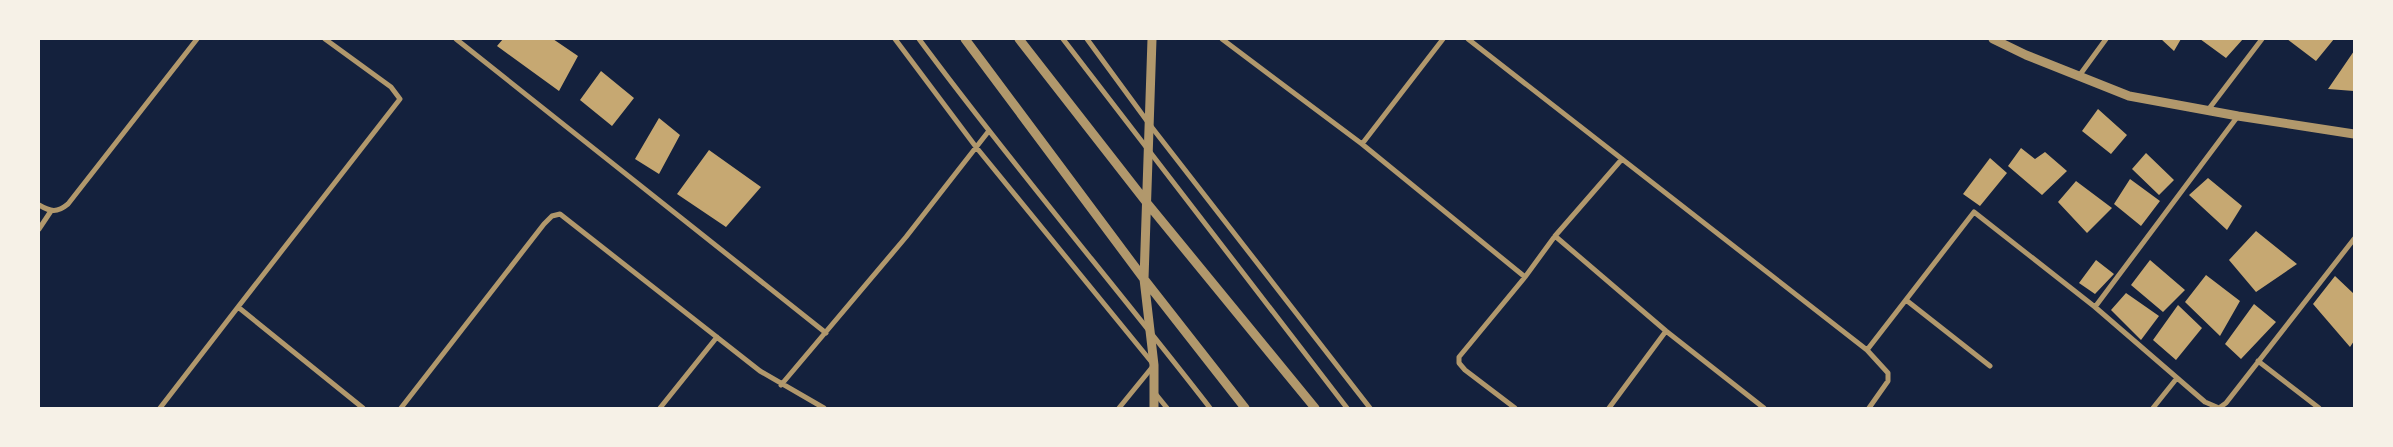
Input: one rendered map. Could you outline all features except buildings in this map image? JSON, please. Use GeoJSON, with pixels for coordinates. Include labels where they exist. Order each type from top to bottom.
{"type":"FeatureCollection","features":[{"type":"Feature","properties":{"kind":"street"},"geometry":{"type":"LineString","coordinates":[[39,205],[51,211],[59,211],[68,204],[197,39]]}},
{"type":"Feature","properties":{"kind":"street"},"geometry":{"type":"LineString","coordinates":[[160,408],[400,99],[391,87],[325,39]]}},
{"type":"Feature","properties":{"kind":"street"},"geometry":{"type":"LineString","coordinates":[[456,39],[826,333]]}},
{"type":"Feature","properties":{"kind":"street"},"geometry":{"type":"LineString","coordinates":[[896,39],[976,147],[1154,364]]}},
{"type":"Feature","properties":{"kind":"street"},"geometry":{"type":"LineString","coordinates":[[919,39],[988,132],[1151,332],[1210,408]]}},
{"type":"Feature","properties":{"kind":"street"},"geometry":{"type":"LineString","coordinates":[[965,39],[1144,279],[1245,408]]}},
{"type":"Feature","properties":{"kind":"street"},"geometry":{"type":"LineString","coordinates":[[1019,39],[1147,203],[1315,408]]}},
{"type":"Feature","properties":{"kind":"street"},"geometry":{"type":"LineString","coordinates":[[1063,39],[1347,408]]}},
{"type":"Feature","properties":{"kind":"street"},"geometry":{"type":"LineString","coordinates":[[1088,39],[1150,125],[1370,408]]}},
{"type":"Feature","properties":{"kind":"street"},"geometry":{"type":"LineString","coordinates":[[1152,39],[1144,279],[1154,364],[1154,408]]}},
{"type":"Feature","properties":{"kind":"street"},"geometry":{"type":"LineString","coordinates":[[1222,39],[1362,144],[1525,277]]}},
{"type":"Feature","properties":{"kind":"street"},"geometry":{"type":"LineString","coordinates":[[1362,144],[1443,39]]}},
{"type":"Feature","properties":{"kind":"street"},"geometry":{"type":"LineString","coordinates":[[1468,39],[1867,350],[1888,373],[1886,386],[1869,408]]}},
{"type":"Feature","properties":{"kind":"street"},"geometry":{"type":"LineString","coordinates":[[1993,39],[2026,55],[2129,96],[2238,116],[2354,134]]}},
{"type":"Feature","properties":{"kind":"street"},"geometry":{"type":"LineString","coordinates":[[2080,76],[2106,39]]}},
{"type":"Feature","properties":{"kind":"street"},"geometry":{"type":"LineString","coordinates":[[2208,110],[2262,39]]}},
{"type":"Feature","properties":{"kind":"street"},"geometry":{"type":"LineString","coordinates":[[2095,307],[2238,116]]}},
{"type":"Feature","properties":{"kind":"street"},"geometry":{"type":"LineString","coordinates":[[781,384],[826,333],[988,132]]}},
{"type":"Feature","properties":{"kind":"street"},"geometry":{"type":"LineString","coordinates":[[1515,408],[1465,370],[1460,363],[1459,357],[1525,277],[1555,236],[1622,159]]}},
{"type":"Feature","properties":{"kind":"street"},"geometry":{"type":"LineString","coordinates":[[39,229],[51,211]]}},
{"type":"Feature","properties":{"kind":"street"},"geometry":{"type":"LineString","coordinates":[[1867,350],[1974,212],[2095,307],[2205,402],[2219,408],[2226,403],[2354,239]]}},
{"type":"Feature","properties":{"kind":"street"},"geometry":{"type":"LineString","coordinates":[[401,408],[544,224],[552,216],[560,214],[717,337],[781,384],[824,408]]}},
{"type":"Feature","properties":{"kind":"street"},"geometry":{"type":"LineString","coordinates":[[1555,236],[1666,331],[1764,408]]}},
{"type":"Feature","properties":{"kind":"street"},"geometry":{"type":"LineString","coordinates":[[1906,300],[1990,366]]}},
{"type":"Feature","properties":{"kind":"street"},"geometry":{"type":"LineString","coordinates":[[238,307],[363,408]]}},
{"type":"Feature","properties":{"kind":"street"},"geometry":{"type":"LineString","coordinates":[[1608,408],[1666,331]]}},
{"type":"Feature","properties":{"kind":"street"},"geometry":{"type":"LineString","coordinates":[[660,408],[717,337]]}},
{"type":"Feature","properties":{"kind":"street"},"geometry":{"type":"LineString","coordinates":[[2258,361],[2319,408]]}},
{"type":"Feature","properties":{"kind":"street"},"geometry":{"type":"LineString","coordinates":[[1119,408],[1154,364]]}},
{"type":"Feature","properties":{"kind":"street"},"geometry":{"type":"LineString","coordinates":[[2153,408],[2177,378]]}},
{"type":"Feature","properties":{"kind":"street"},"geometry":{"type":"LineString","coordinates":[[1154,392],[1167,408]]}}]}
